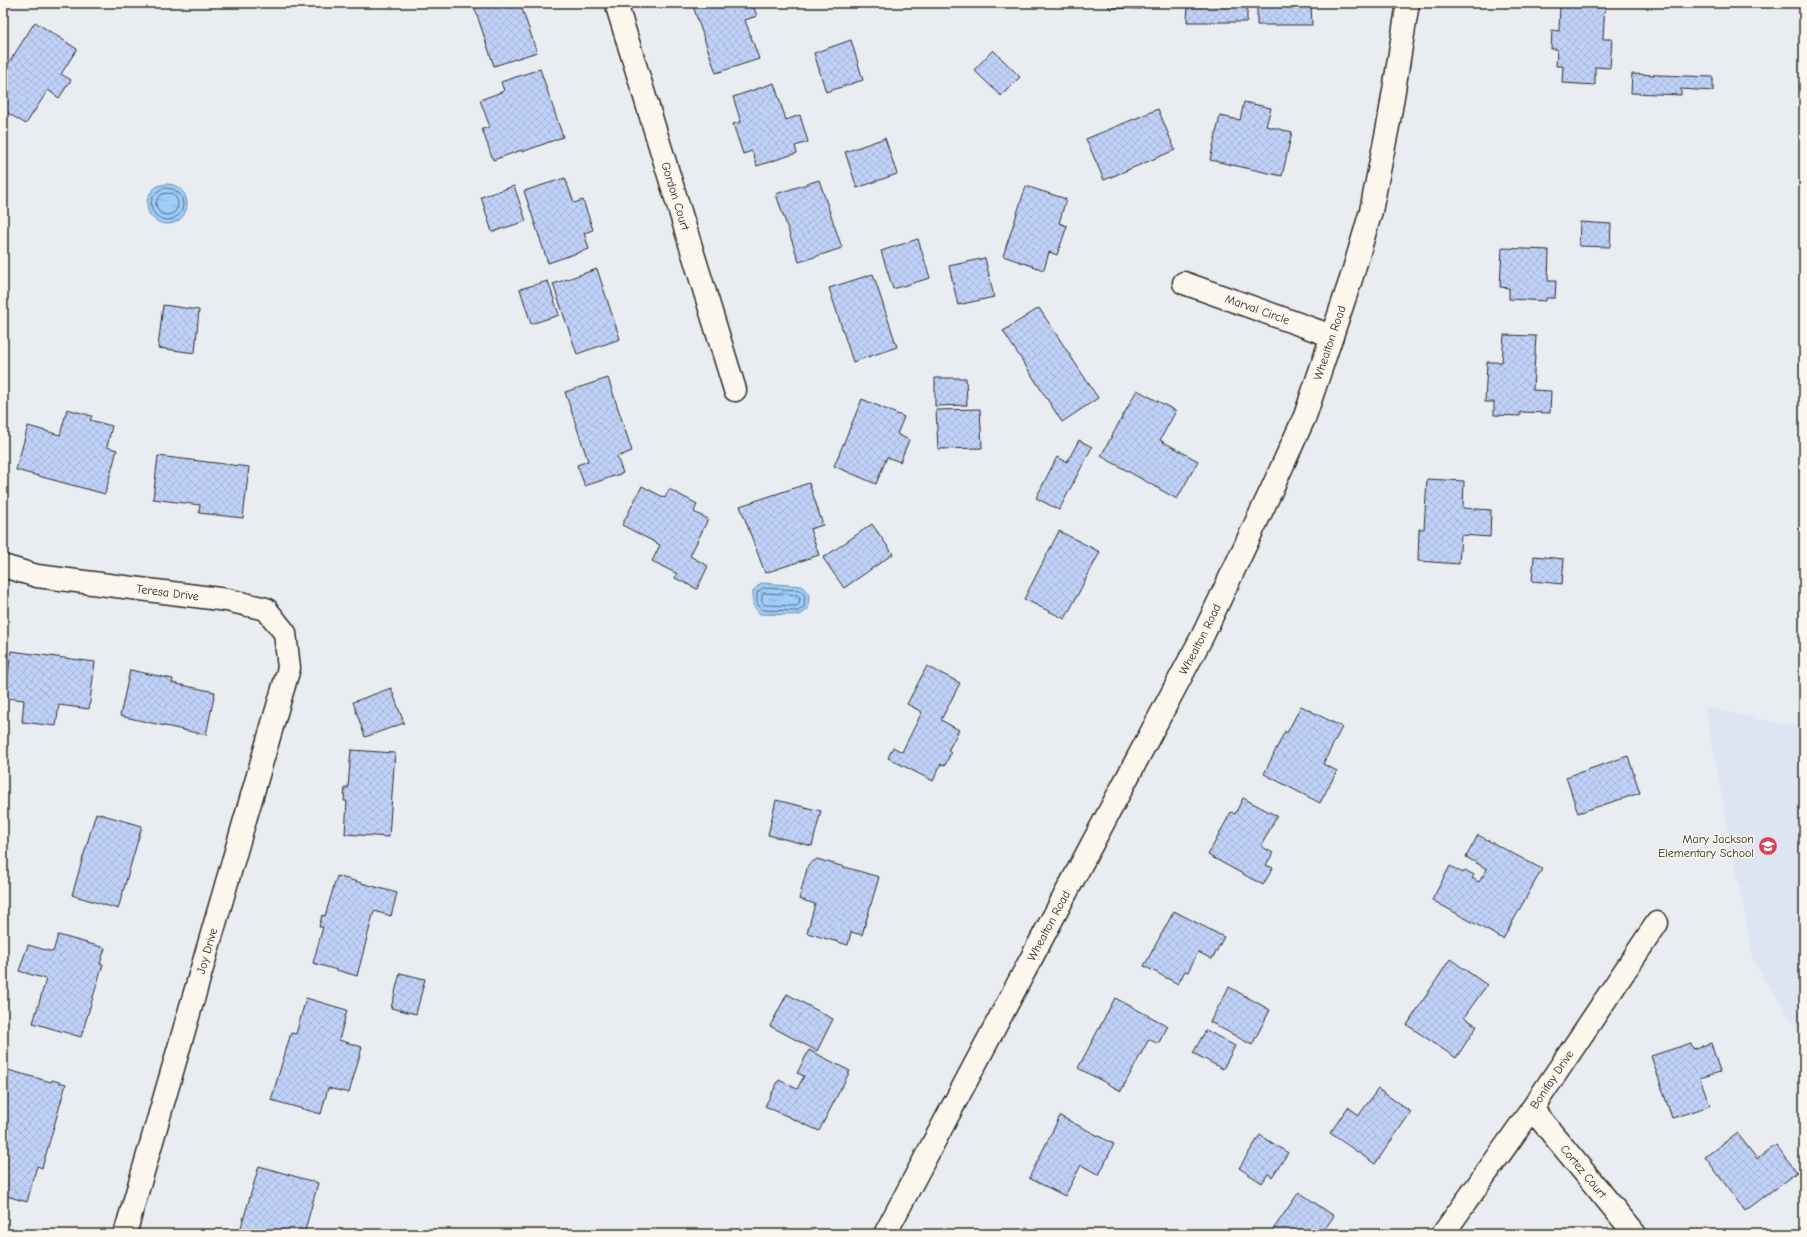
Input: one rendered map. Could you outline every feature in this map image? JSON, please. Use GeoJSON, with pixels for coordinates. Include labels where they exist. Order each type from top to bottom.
{"type":"FeatureCollection","features":[{"type":"Feature","properties":{"kind":"street","name":"Gordon Court"},"geometry":{"type":"LineString","coordinates":[[616,3],[734,390]]}},
{"type":"Feature","properties":{"kind":"street","name":"Whealton Road"},"geometry":{"type":"LineString","coordinates":[[885,1234],[1203,635],[1305,416],[1352,276],[1370,210],[1389,121],[1408,3]]}},
{"type":"Feature","properties":{"kind":"street","name":"Marval Circle"},"geometry":{"type":"LineString","coordinates":[[1184,283],[1332,336]]}},
{"type":"Feature","properties":{"kind":"street","name":"Teresa Drive"},"geometry":{"type":"LineString","coordinates":[[3,566],[37,576],[227,600],[266,609],[285,633],[289,668]]}},
{"type":"Feature","properties":{"kind":"street","name":"Joy Drive"},"geometry":{"type":"LineString","coordinates":[[125,1234],[289,668]]}},
{"type":"Feature","properties":{"kind":"street","name":"Bonifay Drive"},"geometry":{"type":"LineString","coordinates":[[1443,1234],[1532,1109],[1656,923]]}},
{"type":"Feature","properties":{"kind":"street","name":"Cortez Court"},"geometry":{"type":"LineString","coordinates":[[1532,1109],[1634,1234]]}},
{"type":"Feature","properties":{"kind":"shaded area","name":"Mary Jackson Elementary School"},"geometry":{"type":"Polygon","coordinates":[[[1705,707],[1804,729],[1804,1038],[1754,963],[1705,707]]]}},
{"type":"Feature","properties":{"kind":"water"},"geometry":{"type":"Polygon","coordinates":[[[163,184],[171,184],[178,187],[184,193],[187,204],[184,215],[178,221],[171,224],[163,224],[156,221],[150,215],[147,208],[147,200],[150,193],[156,187],[163,184]]]}},
{"type":"Feature","properties":{"kind":"water"},"geometry":{"type":"Polygon","coordinates":[[[761,583],[802,586],[809,595],[808,609],[800,615],[760,614],[753,605],[753,591],[761,583]]]}},
{"type":"Feature","properties":{"kind":"building"},"geometry":{"type":"Polygon","coordinates":[[[473,3],[520,3],[537,52],[494,66],[473,3]]]}},
{"type":"Feature","properties":{"kind":"building"},"geometry":{"type":"Polygon","coordinates":[[[692,3],[752,3],[757,16],[745,20],[759,59],[716,73],[692,3]]]}},
{"type":"Feature","properties":{"kind":"building"},"geometry":{"type":"Polygon","coordinates":[[[1109,3],[1141,3],[1141,9],[1109,8],[1109,3]]]}},
{"type":"Feature","properties":{"kind":"building"},"geometry":{"type":"Polygon","coordinates":[[[1188,3],[1247,3],[1247,22],[1187,22],[1188,3]]]}},
{"type":"Feature","properties":{"kind":"building"},"geometry":{"type":"Polygon","coordinates":[[[1257,3],[1311,3],[1312,25],[1257,25],[1257,3]]]}},
{"type":"Feature","properties":{"kind":"building"},"geometry":{"type":"Polygon","coordinates":[[[1560,3],[1605,3],[1603,39],[1612,39],[1610,68],[1595,67],[1595,85],[1562,83],[1563,66],[1556,66],[1557,49],[1551,49],[1552,30],[1559,31],[1560,3]]]}},
{"type":"Feature","properties":{"kind":"building"},"geometry":{"type":"Polygon","coordinates":[[[35,22],[77,49],[61,74],[71,80],[59,98],[48,90],[26,124],[3,110],[3,72],[35,22]]]}},
{"type":"Feature","properties":{"kind":"building"},"geometry":{"type":"Polygon","coordinates":[[[851,40],[863,80],[826,92],[814,53],[851,40]]]}},
{"type":"Feature","properties":{"kind":"building"},"geometry":{"type":"Polygon","coordinates":[[[993,50],[1020,77],[1001,96],[974,70],[993,50]]]}},
{"type":"Feature","properties":{"kind":"building"},"geometry":{"type":"Polygon","coordinates":[[[540,69],[563,137],[522,152],[522,150],[493,160],[482,129],[490,127],[480,100],[504,91],[501,82],[540,69]]]}},
{"type":"Feature","properties":{"kind":"building"},"geometry":{"type":"Polygon","coordinates":[[[1632,74],[1713,77],[1713,91],[1681,89],[1681,95],[1631,93],[1632,74]]]}},
{"type":"Feature","properties":{"kind":"building"},"geometry":{"type":"Polygon","coordinates":[[[774,83],[786,120],[800,115],[808,142],[795,146],[797,153],[757,166],[752,151],[743,154],[733,124],[741,122],[733,97],[774,83]]]}},
{"type":"Feature","properties":{"kind":"building"},"geometry":{"type":"Polygon","coordinates":[[[1244,102],[1271,108],[1266,126],[1292,132],[1282,176],[1210,160],[1220,116],[1240,120],[1244,102]]]}},
{"type":"Feature","properties":{"kind":"building"},"geometry":{"type":"Polygon","coordinates":[[[1158,109],[1175,150],[1104,180],[1086,139],[1158,109]]]}},
{"type":"Feature","properties":{"kind":"building"},"geometry":{"type":"Polygon","coordinates":[[[885,138],[897,174],[857,188],[845,152],[885,138]]]}},
{"type":"Feature","properties":{"kind":"building"},"geometry":{"type":"Polygon","coordinates":[[[565,178],[574,203],[583,200],[593,230],[584,233],[589,249],[548,263],[524,191],[565,178]]]}},
{"type":"Feature","properties":{"kind":"building"},"geometry":{"type":"Polygon","coordinates":[[[819,180],[842,248],[799,262],[776,194],[819,180]]]}},
{"type":"Feature","properties":{"kind":"building"},"geometry":{"type":"Polygon","coordinates":[[[514,186],[526,221],[492,232],[481,197],[514,186]]]}},
{"type":"Feature","properties":{"kind":"building"},"geometry":{"type":"Polygon","coordinates":[[[1026,186],[1066,199],[1059,223],[1067,226],[1057,255],[1049,252],[1044,270],[1003,256],[1026,186]]]}},
{"type":"Feature","properties":{"kind":"building"},"geometry":{"type":"Polygon","coordinates":[[[1580,222],[1611,224],[1610,247],[1579,246],[1580,222]]]}},
{"type":"Feature","properties":{"kind":"building"},"geometry":{"type":"Polygon","coordinates":[[[918,239],[930,278],[893,289],[881,251],[918,239]]]}},
{"type":"Feature","properties":{"kind":"building"},"geometry":{"type":"Polygon","coordinates":[[[1502,248],[1549,250],[1548,281],[1556,281],[1555,298],[1546,298],[1546,301],[1509,299],[1509,288],[1500,287],[1502,248]]]}},
{"type":"Feature","properties":{"kind":"building"},"geometry":{"type":"Polygon","coordinates":[[[985,258],[994,297],[958,305],[949,266],[985,258]]]}},
{"type":"Feature","properties":{"kind":"building"},"geometry":{"type":"Polygon","coordinates":[[[597,269],[620,339],[577,354],[553,284],[597,269]]]}},
{"type":"Feature","properties":{"kind":"building"},"geometry":{"type":"Polygon","coordinates":[[[873,274],[897,347],[853,362],[829,288],[873,274]]]}},
{"type":"Feature","properties":{"kind":"building"},"geometry":{"type":"Polygon","coordinates":[[[548,281],[559,315],[531,324],[520,289],[548,281]]]}},
{"type":"Feature","properties":{"kind":"building"},"geometry":{"type":"Polygon","coordinates":[[[163,305],[199,310],[195,353],[158,348],[163,305]]]}},
{"type":"Feature","properties":{"kind":"building"},"geometry":{"type":"Polygon","coordinates":[[[1039,308],[1098,398],[1062,422],[1003,331],[1039,308]]]}},
{"type":"Feature","properties":{"kind":"building"},"geometry":{"type":"Polygon","coordinates":[[[1504,335],[1536,336],[1533,390],[1551,391],[1550,413],[1520,412],[1520,416],[1494,415],[1494,402],[1485,402],[1487,362],[1502,362],[1504,335]]]}},
{"type":"Feature","properties":{"kind":"building"},"geometry":{"type":"Polygon","coordinates":[[[608,378],[632,451],[617,457],[623,473],[585,486],[577,465],[588,461],[565,392],[608,378]]]}},
{"type":"Feature","properties":{"kind":"building"},"geometry":{"type":"Polygon","coordinates":[[[935,378],[966,378],[967,405],[935,406],[935,378]]]}},
{"type":"Feature","properties":{"kind":"building"},"geometry":{"type":"Polygon","coordinates":[[[1137,390],[1176,411],[1160,440],[1198,461],[1177,499],[1101,456],[1137,390]]]}},
{"type":"Feature","properties":{"kind":"building"},"geometry":{"type":"Polygon","coordinates":[[[862,399],[904,417],[897,434],[909,440],[900,462],[887,457],[876,484],[834,466],[862,399]]]}},
{"type":"Feature","properties":{"kind":"building"},"geometry":{"type":"Polygon","coordinates":[[[67,409],[92,416],[90,420],[112,426],[107,447],[117,450],[105,494],[16,470],[28,426],[60,435],[67,409]]]}},
{"type":"Feature","properties":{"kind":"building"},"geometry":{"type":"Polygon","coordinates":[[[980,409],[982,448],[938,449],[936,410],[980,409]]]}},
{"type":"Feature","properties":{"kind":"building"},"geometry":{"type":"Polygon","coordinates":[[[1079,440],[1092,447],[1059,510],[1036,498],[1057,457],[1067,462],[1079,440]]]}},
{"type":"Feature","properties":{"kind":"building"},"geometry":{"type":"Polygon","coordinates":[[[158,456],[249,467],[243,518],[199,513],[200,505],[153,499],[158,456]]]}},
{"type":"Feature","properties":{"kind":"building"},"geometry":{"type":"Polygon","coordinates":[[[1427,479],[1464,481],[1463,508],[1491,510],[1490,537],[1461,535],[1459,564],[1418,561],[1419,529],[1424,529],[1427,479]]]}},
{"type":"Feature","properties":{"kind":"building"},"geometry":{"type":"Polygon","coordinates":[[[809,483],[823,525],[810,529],[819,555],[765,573],[740,506],[809,483]]]}},
{"type":"Feature","properties":{"kind":"building"},"geometry":{"type":"Polygon","coordinates":[[[642,486],[665,498],[669,489],[697,504],[694,512],[708,519],[690,556],[708,566],[697,589],[675,578],[677,574],[652,561],[660,545],[622,525],[642,486]]]}},
{"type":"Feature","properties":{"kind":"building"},"geometry":{"type":"Polygon","coordinates":[[[872,524],[893,554],[844,588],[823,558],[872,524]]]}},
{"type":"Feature","properties":{"kind":"building"},"geometry":{"type":"Polygon","coordinates":[[[1059,531],[1100,552],[1065,619],[1024,599],[1059,531]]]}},
{"type":"Feature","properties":{"kind":"building"},"geometry":{"type":"Polygon","coordinates":[[[1534,556],[1564,559],[1562,584],[1532,581],[1534,556]]]}},
{"type":"Feature","properties":{"kind":"building"},"geometry":{"type":"Polygon","coordinates":[[[11,651],[95,662],[89,709],[59,705],[56,726],[22,722],[24,700],[5,698],[11,651]]]}},
{"type":"Feature","properties":{"kind":"building"},"geometry":{"type":"Polygon","coordinates":[[[927,666],[960,683],[941,720],[959,730],[948,751],[951,753],[945,765],[941,764],[933,781],[888,758],[893,747],[902,752],[922,712],[907,704],[927,666]]]}},
{"type":"Feature","properties":{"kind":"building"},"geometry":{"type":"Polygon","coordinates":[[[130,670],[173,679],[172,683],[215,692],[206,735],[120,716],[130,670]]]}},
{"type":"Feature","properties":{"kind":"building"},"geometry":{"type":"Polygon","coordinates":[[[391,688],[404,723],[365,737],[353,702],[391,688]]]}},
{"type":"Feature","properties":{"kind":"building"},"geometry":{"type":"Polygon","coordinates":[[[1301,706],[1342,727],[1323,764],[1337,771],[1320,803],[1264,774],[1285,731],[1287,733],[1301,706]]]}},
{"type":"Feature","properties":{"kind":"building"},"geometry":{"type":"Polygon","coordinates":[[[351,750],[395,753],[389,837],[345,834],[347,801],[344,801],[345,787],[348,788],[351,750]]]}},
{"type":"Feature","properties":{"kind":"building"},"geometry":{"type":"Polygon","coordinates":[[[1628,756],[1640,793],[1578,813],[1566,777],[1628,756]]]}},
{"type":"Feature","properties":{"kind":"building"},"geometry":{"type":"Polygon","coordinates":[[[1243,798],[1277,816],[1261,846],[1273,853],[1266,865],[1273,868],[1263,885],[1208,855],[1231,812],[1235,814],[1243,798]]]}},
{"type":"Feature","properties":{"kind":"building"},"geometry":{"type":"Polygon","coordinates":[[[776,800],[821,811],[812,846],[768,835],[776,800]]]}},
{"type":"Feature","properties":{"kind":"building"},"geometry":{"type":"Polygon","coordinates":[[[96,813],[142,826],[118,909],[72,895],[96,813]]]}},
{"type":"Feature","properties":{"kind":"building"},"geometry":{"type":"Polygon","coordinates":[[[1478,835],[1542,869],[1503,939],[1432,900],[1450,866],[1463,873],[1465,870],[1474,875],[1472,878],[1479,882],[1487,869],[1466,857],[1478,835]]]}},
{"type":"Feature","properties":{"kind":"building"},"geometry":{"type":"Polygon","coordinates":[[[817,859],[879,877],[862,935],[851,932],[848,945],[807,933],[815,904],[799,899],[808,865],[817,859]]]}},
{"type":"Feature","properties":{"kind":"building"},"geometry":{"type":"Polygon","coordinates":[[[337,876],[397,893],[391,916],[374,911],[357,976],[313,963],[323,927],[319,927],[322,915],[325,916],[337,876]]]}},
{"type":"Feature","properties":{"kind":"building"},"geometry":{"type":"Polygon","coordinates":[[[1174,911],[1224,937],[1212,959],[1198,952],[1188,972],[1185,971],[1178,984],[1144,966],[1174,911]]]}},
{"type":"Feature","properties":{"kind":"building"},"geometry":{"type":"Polygon","coordinates":[[[58,935],[105,948],[100,964],[103,964],[81,1037],[33,1023],[46,979],[19,971],[28,945],[53,952],[58,935]]]}},
{"type":"Feature","properties":{"kind":"building"},"geometry":{"type":"Polygon","coordinates":[[[1450,959],[1487,985],[1464,1017],[1477,1026],[1456,1058],[1407,1025],[1450,959]]]}},
{"type":"Feature","properties":{"kind":"building"},"geometry":{"type":"Polygon","coordinates":[[[400,973],[425,979],[416,1014],[391,1008],[400,973]]]}},
{"type":"Feature","properties":{"kind":"building"},"geometry":{"type":"Polygon","coordinates":[[[1229,987],[1270,1010],[1252,1045],[1210,1022],[1229,987]]]}},
{"type":"Feature","properties":{"kind":"building"},"geometry":{"type":"Polygon","coordinates":[[[787,994],[833,1019],[817,1051],[770,1026],[787,994]]]}},
{"type":"Feature","properties":{"kind":"building"},"geometry":{"type":"Polygon","coordinates":[[[306,998],[347,1010],[339,1040],[362,1047],[349,1093],[328,1088],[321,1114],[271,1100],[291,1033],[296,1034],[306,998]]]}},
{"type":"Feature","properties":{"kind":"building"},"geometry":{"type":"Polygon","coordinates":[[[1115,998],[1168,1026],[1158,1044],[1149,1039],[1121,1091],[1078,1068],[1115,998]]]}},
{"type":"Feature","properties":{"kind":"building"},"geometry":{"type":"Polygon","coordinates":[[[1206,1030],[1235,1046],[1223,1069],[1193,1053],[1206,1030]]]}},
{"type":"Feature","properties":{"kind":"building"},"geometry":{"type":"Polygon","coordinates":[[[1691,1043],[1693,1049],[1711,1043],[1720,1072],[1700,1078],[1710,1106],[1672,1118],[1651,1056],[1691,1043]]]}},
{"type":"Feature","properties":{"kind":"building"},"geometry":{"type":"Polygon","coordinates":[[[809,1050],[850,1071],[819,1131],[765,1106],[779,1080],[797,1089],[804,1076],[797,1073],[809,1050]]]}},
{"type":"Feature","properties":{"kind":"building"},"geometry":{"type":"Polygon","coordinates":[[[8,1070],[51,1082],[52,1080],[66,1084],[42,1168],[37,1166],[27,1202],[3,1195],[3,1087],[8,1070]]]}},
{"type":"Feature","properties":{"kind":"building"},"geometry":{"type":"Polygon","coordinates":[[[1378,1089],[1411,1112],[1375,1164],[1330,1133],[1348,1107],[1359,1115],[1378,1089]]]}},
{"type":"Feature","properties":{"kind":"building"},"geometry":{"type":"Polygon","coordinates":[[[1060,1116],[1114,1144],[1099,1175],[1081,1165],[1065,1196],[1029,1178],[1060,1116]]]}},
{"type":"Feature","properties":{"kind":"building"},"geometry":{"type":"Polygon","coordinates":[[[1737,1133],[1757,1159],[1776,1145],[1797,1172],[1745,1211],[1705,1157],[1737,1133]]]}},
{"type":"Feature","properties":{"kind":"building"},"geometry":{"type":"Polygon","coordinates":[[[1260,1135],[1288,1153],[1272,1177],[1268,1174],[1262,1183],[1239,1168],[1260,1135]]]}},
{"type":"Feature","properties":{"kind":"building"},"geometry":{"type":"Polygon","coordinates":[[[259,1166],[318,1183],[304,1234],[239,1234],[259,1166]]]}},
{"type":"Feature","properties":{"kind":"building"},"geometry":{"type":"Polygon","coordinates":[[[1299,1192],[1334,1216],[1321,1234],[1270,1234],[1299,1192]]]}},
{"type":"Feature","properties":{"kind":"building"},"geometry":{"type":"Polygon","coordinates":[[[1026,1227],[1039,1234],[1022,1234],[1026,1227]]]}},
{"type":"Feature","properties":{"kind":"place","name":"Mary Jackson Elementary School"},"geometry":{"type":"Point","coordinates":[1768,846]}}]}
